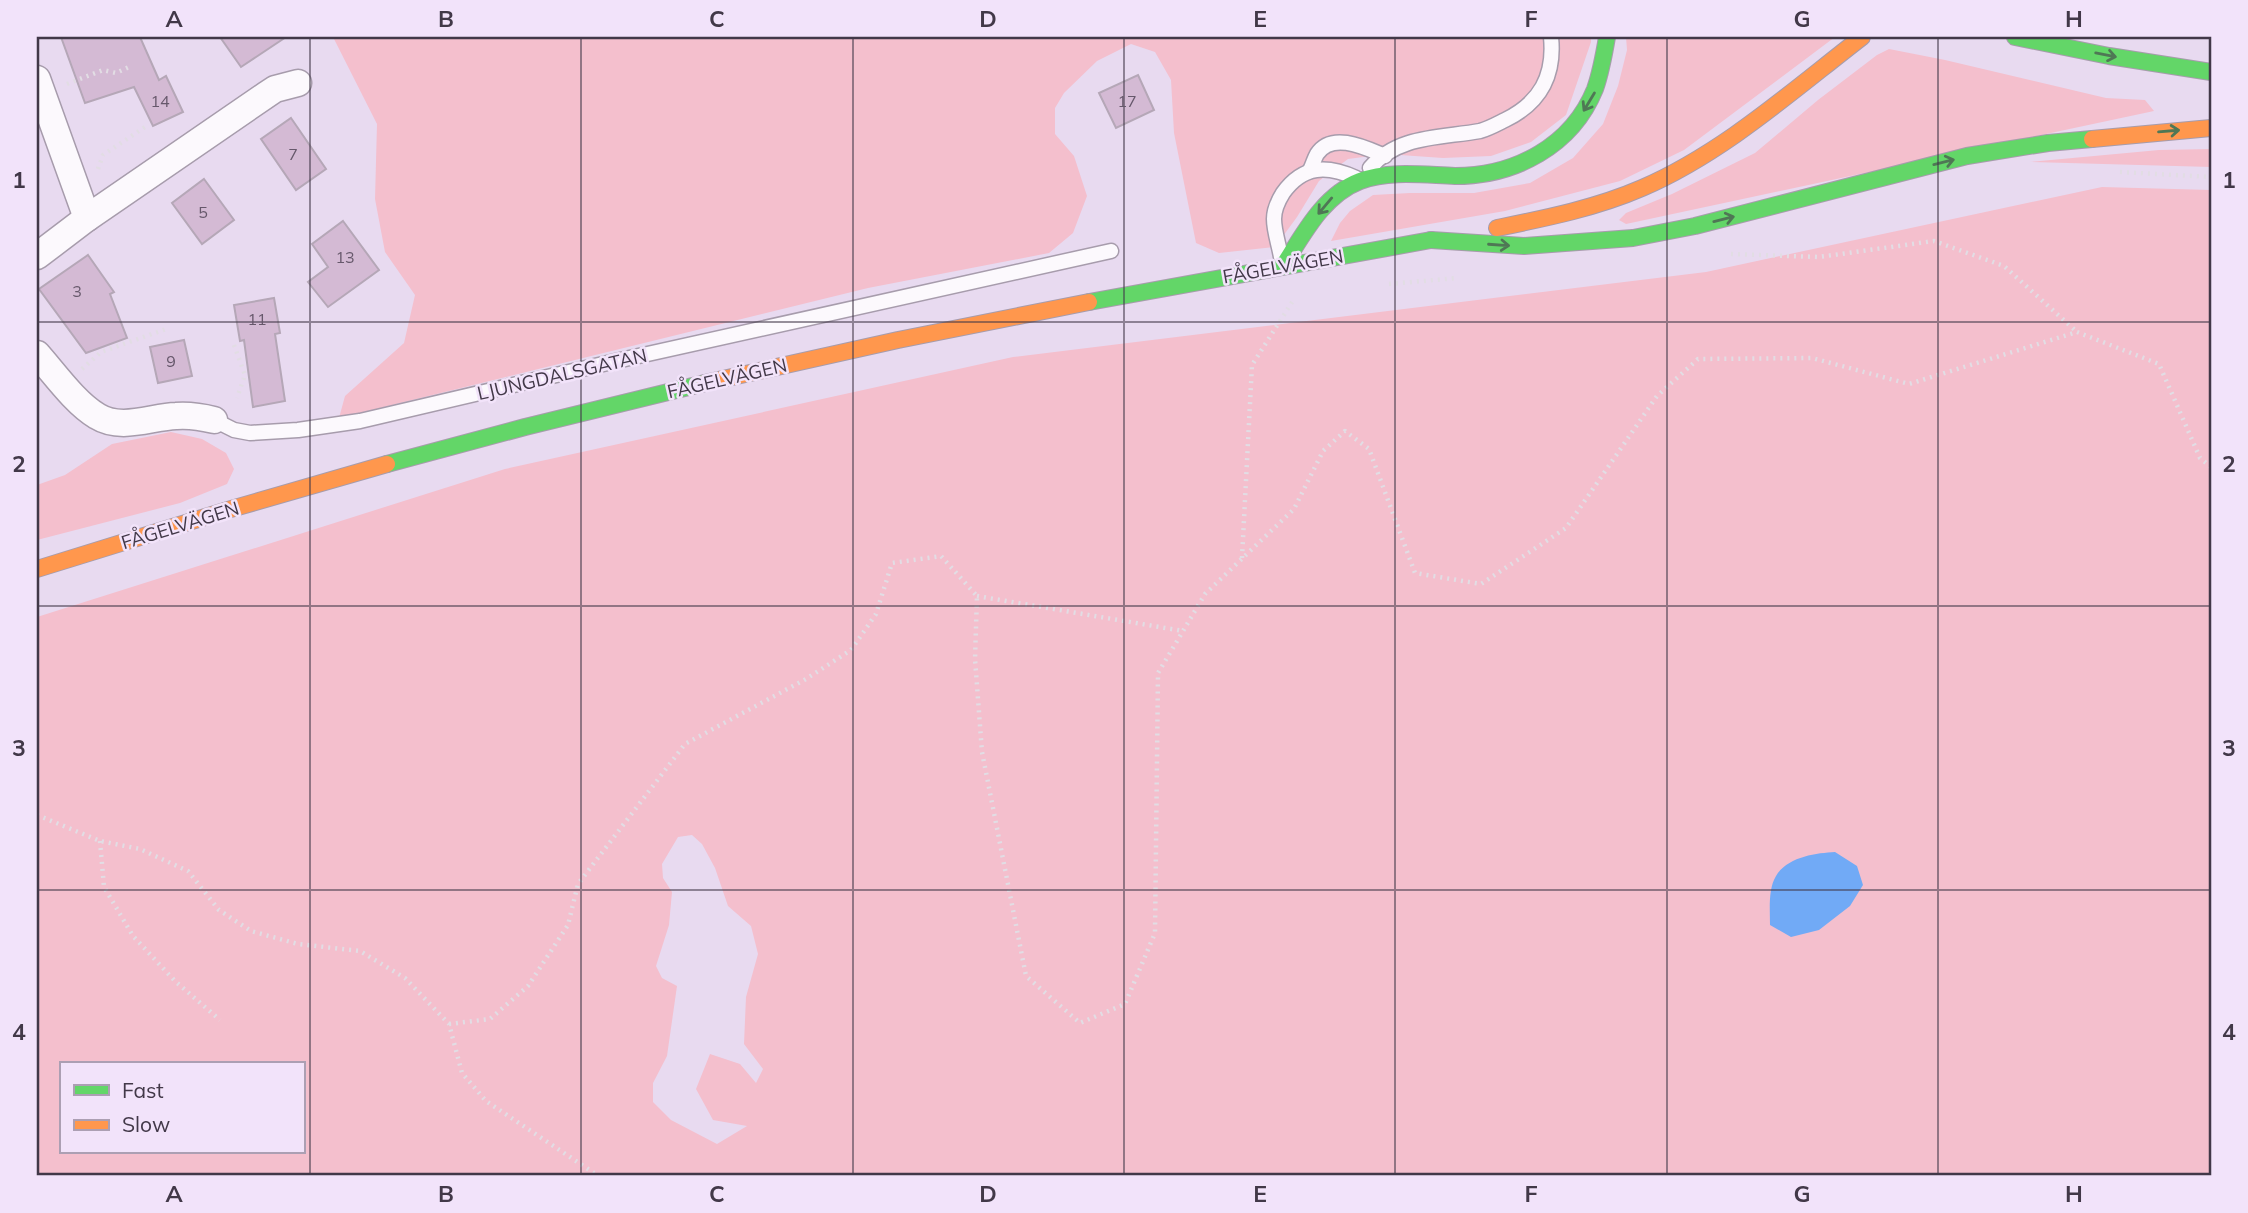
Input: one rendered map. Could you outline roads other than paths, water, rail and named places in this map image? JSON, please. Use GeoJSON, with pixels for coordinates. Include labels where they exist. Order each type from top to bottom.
{"type":"FeatureCollection","features":[{"type":"Feature","properties":{"kind":"main road"},"geometry":{"type":"LineString","coordinates":[[1283,266],[1330,199],[1361,181],[1387,175],[1471,175],[1494,172],[1541,155],[1563,138],[1594,93],[1602,70],[1606,37]]}},
{"type":"Feature","properties":{"kind":"main road"},"geometry":{"type":"LineString","coordinates":[[1431,240],[1549,218],[1642,188],[1693,161],[1738,131],[1862,37]]}},
{"type":"Feature","properties":{"kind":"main road"},"geometry":{"type":"LineString","coordinates":[[2015,37],[2109,56],[2211,72]]}},
{"type":"Feature","properties":{"kind":"main road"},"geometry":{"type":"LineString","coordinates":[[1431,240],[1524,246],[1633,238],[1695,226],[1968,156],[2048,143],[2211,128]]}},
{"type":"Feature","properties":{"kind":"main road","name":"FÅGELVÄGEN"},"geometry":{"type":"LineString","coordinates":[[37,569],[320,483],[484,438],[821,356],[1167,286],[1431,240]]}},
{"type":"Feature","properties":{"kind":"street"},"geometry":{"type":"LineString","coordinates":[[37,256],[86,218],[275,89],[298,83]]}},
{"type":"Feature","properties":{"kind":"street"},"geometry":{"type":"LineString","coordinates":[[39,85],[86,218]]}},
{"type":"Feature","properties":{"kind":"street","name":"LJUNGDALSGATAN"},"geometry":{"type":"LineString","coordinates":[[37,354],[98,417],[128,423],[176,416],[214,420]]}},
{"type":"Feature","properties":{"kind":"lane"},"geometry":{"type":"LineString","coordinates":[[1310,170],[1338,170],[1361,181],[1372,165],[1400,145],[1440,135],[1483,131],[1520,113],[1539,94],[1550,68],[1551,37]]}},
{"type":"Feature","properties":{"kind":"lane"},"geometry":{"type":"LineString","coordinates":[[1283,266],[1274,219],[1278,202],[1291,183],[1310,170],[1318,152],[1332,144],[1348,142],[1385,156]]}},
{"type":"Feature","properties":{"kind":"lane","name":"LJUNGDALSGATAN"},"geometry":{"type":"LineString","coordinates":[[214,420],[234,430],[250,433],[298,430],[360,421],[1111,251]]}},
{"type":"Feature","properties":{"kind":"water"},"geometry":{"type":"Polygon","coordinates":[[[1835,852],[1857,866],[1863,885],[1850,906],[1819,930],[1791,937],[1770,925],[1772,887],[1781,870],[1787,864],[1803,857],[1835,852]]]}}]}
